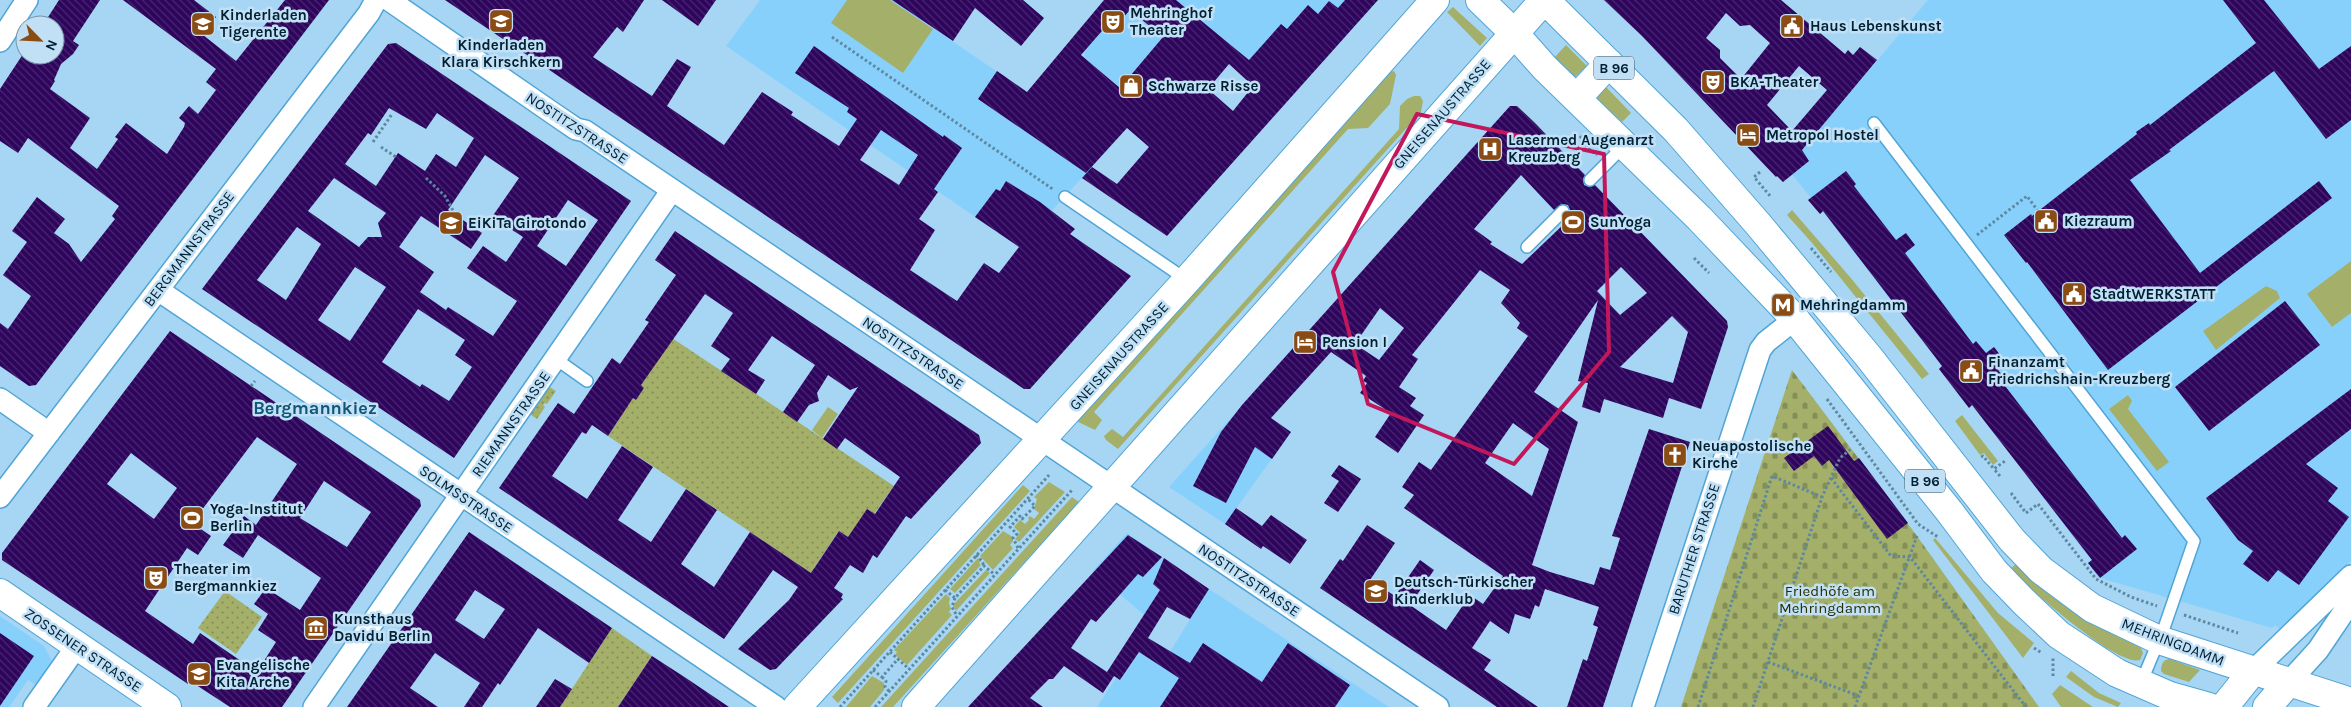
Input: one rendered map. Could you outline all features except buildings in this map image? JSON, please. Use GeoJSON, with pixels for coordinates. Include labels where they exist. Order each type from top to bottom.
{"type":"FeatureCollection","features":[{"type":"Feature","properties":{"kind":"main road","name":"GNEISENAUSTRASSE"},"geometry":{"type":"LineString","coordinates":[[797,707],[1187,280],[1435,0]]}},
{"type":"Feature","properties":{"kind":"main road","name":"MEHRINGDAMM"},"geometry":{"type":"LineString","coordinates":[[1480,0],[1533,12],[1609,63],[1676,130],[1868,356],[2012,540],[2041,570],[2082,600],[2108,616],[2159,640],[2252,672],[2351,702]]}},
{"type":"Feature","properties":{"kind":"main road","name":"GNEISENAUSTRASSE"},"geometry":{"type":"LineString","coordinates":[[916,707],[1533,12]]}},
{"type":"Feature","properties":{"kind":"main road","name":"MEHRINGDAMM"},"geometry":{"type":"LineString","coordinates":[[1533,12],[1545,68],[1699,218],[1795,319],[2004,583],[2059,635],[2094,659],[2141,685],[2170,696],[2209,707]]}},
{"type":"Feature","properties":{"kind":"main road"},"geometry":{"type":"LineString","coordinates":[[1577,98],[1609,63]]}},
{"type":"Feature","properties":{"kind":"main road","name":"ZOSSENER STRASSE"},"geometry":{"type":"LineString","coordinates":[[0,593],[167,707]]}},
{"type":"Feature","properties":{"kind":"main road"},"geometry":{"type":"LineString","coordinates":[[2224,707],[2252,672]]}},
{"type":"Feature","properties":{"kind":"main road"},"geometry":{"type":"LineString","coordinates":[[2268,707],[2288,683]]}},
{"type":"Feature","properties":{"kind":"street"},"geometry":{"type":"LineString","coordinates":[[0,41],[27,0]]}},
{"type":"Feature","properties":{"kind":"street","name":"BERGMANNSTRASSE"},"geometry":{"type":"LineString","coordinates":[[0,497],[369,12],[376,0]]}},
{"type":"Feature","properties":{"kind":"street","name":"NOSTITZSTRASSE"},"geometry":{"type":"LineString","coordinates":[[389,0],[561,119],[576,129],[585,131],[1438,707]]}},
{"type":"Feature","properties":{"kind":"street","name":"RIEMANNSTRASSE"},"geometry":{"type":"LineString","coordinates":[[314,707],[672,190]]}},
{"type":"Feature","properties":{"kind":"street","name":"SOLMSSTRASSE"},"geometry":{"type":"LineString","coordinates":[[158,290],[460,496],[776,707]]}},
{"type":"Feature","properties":{"kind":"street","name":"BARUTHER STRASSE"},"geometry":{"type":"LineString","coordinates":[[1643,707],[1760,350],[1766,342],[1795,319]]}},
{"type":"Feature","properties":{"kind":"street"},"geometry":{"type":"LineString","coordinates":[[0,399],[49,433]]}},
{"type":"Feature","properties":{"kind":"street"},"geometry":{"type":"LineString","coordinates":[[2252,672],[2351,576]]}},
{"type":"Feature","properties":{"kind":"street"},"geometry":{"type":"LineString","coordinates":[[2288,683],[2318,650],[2351,601]]}},
{"type":"Feature","properties":{"kind":"street"},"geometry":{"type":"LineString","coordinates":[[34,707],[76,646]]}},
{"type":"Feature","properties":{"kind":"lane"},"geometry":{"type":"LineString","coordinates":[[1874,123],[2194,541],[2141,685]]}},
{"type":"Feature","properties":{"kind":"lane"},"geometry":{"type":"LineString","coordinates":[[1590,180],[1625,145]]}},
{"type":"Feature","properties":{"kind":"lane"},"geometry":{"type":"LineString","coordinates":[[1065,197],[1187,280]]}},
{"type":"Feature","properties":{"kind":"lane"},"geometry":{"type":"LineString","coordinates":[[1527,247],[1563,211]]}},
{"type":"Feature","properties":{"kind":"lane"},"geometry":{"type":"LineString","coordinates":[[553,363],[587,381]]}},
{"type":"Feature","properties":{"kind":"path"},"geometry":{"type":"LineString","coordinates":[[832,37],[1065,197]]}},
{"type":"Feature","properties":{"kind":"path"},"geometry":{"type":"LineString","coordinates":[[373,142],[392,114]]}},
{"type":"Feature","properties":{"kind":"path"},"geometry":{"type":"LineString","coordinates":[[381,147],[396,157]]}},
{"type":"Feature","properties":{"kind":"path"},"geometry":{"type":"LineString","coordinates":[[1760,172],[1754,177],[1771,197]]}},
{"type":"Feature","properties":{"kind":"path"},"geometry":{"type":"LineString","coordinates":[[426,178],[434,183],[435,189],[446,196],[456,216]]}},
{"type":"Feature","properties":{"kind":"path"},"geometry":{"type":"LineString","coordinates":[[1966,243],[2027,196],[2038,211]]}},
{"type":"Feature","properties":{"kind":"path"},"geometry":{"type":"LineString","coordinates":[[1694,258],[1709,273]]}},
{"type":"Feature","properties":{"kind":"path"},"geometry":{"type":"LineString","coordinates":[[251,386],[255,381]]}},
{"type":"Feature","properties":{"kind":"path"},"geometry":{"type":"LineString","coordinates":[[1753,707],[1822,498],[1840,458],[1852,448]]}},
{"type":"Feature","properties":{"kind":"path"},"geometry":{"type":"LineString","coordinates":[[1981,457],[1983,456],[2000,476]]}},
{"type":"Feature","properties":{"kind":"path"},"geometry":{"type":"LineString","coordinates":[[1994,469],[2005,461]]}},
{"type":"Feature","properties":{"kind":"path"},"geometry":{"type":"LineString","coordinates":[[840,707],[1049,475]]}},
{"type":"Feature","properties":{"kind":"path"},"geometry":{"type":"LineString","coordinates":[[1698,707],[1772,476],[1822,498]]}},
{"type":"Feature","properties":{"kind":"path"},"geometry":{"type":"LineString","coordinates":[[1831,478],[1891,556],[1910,557],[2026,707]]}},
{"type":"Feature","properties":{"kind":"path"},"geometry":{"type":"LineString","coordinates":[[875,707],[1072,490]]}},
{"type":"Feature","properties":{"kind":"path"},"geometry":{"type":"LineString","coordinates":[[2011,493],[2026,513],[2038,504],[2096,578],[2132,597],[2238,633]]}},
{"type":"Feature","properties":{"kind":"path"},"geometry":{"type":"LineString","coordinates":[[1018,548],[1013,538],[1017,534],[1010,527],[1020,516],[1022,519],[1035,506],[1027,498]]}},
{"type":"Feature","properties":{"kind":"path"},"geometry":{"type":"LineString","coordinates":[[1855,707],[1917,536]]}},
{"type":"Feature","properties":{"kind":"path"},"geometry":{"type":"LineString","coordinates":[[976,555],[984,566],[994,574]]}},
{"type":"Feature","properties":{"kind":"path"},"geometry":{"type":"LineString","coordinates":[[957,616],[952,607],[955,598],[984,566]]}},
{"type":"Feature","properties":{"kind":"path"},"geometry":{"type":"LineString","coordinates":[[946,590],[955,598]]}},
{"type":"Feature","properties":{"kind":"path"},"geometry":{"type":"LineString","coordinates":[[890,652],[909,669]]}},
{"type":"Feature","properties":{"kind":"path"},"geometry":{"type":"LineString","coordinates":[[882,677],[898,659]]}},
{"type":"Feature","properties":{"kind":"path"},"geometry":{"type":"LineString","coordinates":[[2052,660],[2053,676]]}},
{"type":"Feature","properties":{"kind":"path"},"geometry":{"type":"LineString","coordinates":[[1768,662],[1859,696]]}},
{"type":"Feature","properties":{"kind":"path"},"geometry":{"type":"LineString","coordinates":[[873,670],[886,681],[885,687],[889,691]]}},
{"type":"Feature","properties":{"kind":"highlighted area"},"geometry":{"type":"Polygon","coordinates":[[[1417,114],[1604,154],[1609,352],[1514,464],[1368,404],[1333,272],[1417,114]]]}},
{"type":"Feature","properties":{"kind":"shaded area"},"geometry":{"type":"Polygon","coordinates":[[[760,0],[892,0],[1109,148],[1019,247],[726,46],[760,0]]]}},
{"type":"Feature","properties":{"kind":"shaded area"},"geometry":{"type":"Polygon","coordinates":[[[1104,0],[1345,0],[1338,8],[1356,24],[1324,61],[1301,41],[1269,77],[1217,33],[1185,69],[1134,99],[1084,57],[1104,0]]]}},
{"type":"Feature","properties":{"kind":"shaded area"},"geometry":{"type":"Polygon","coordinates":[[[1928,0],[2351,0],[2351,561],[2282,631],[2275,625],[2272,628],[2100,578],[2088,563],[2091,560],[1973,405],[1969,408],[1958,394],[1960,392],[1939,369],[1942,366],[1823,212],[1820,214],[1808,200],[1811,198],[1787,168],[1928,0]]]}},
{"type":"Feature","properties":{"kind":"shaded area"},"geometry":{"type":"Polygon","coordinates":[[[1246,401],[1291,432],[1225,524],[1169,487],[1246,401]]]}},
{"type":"Feature","properties":{"kind":"shaded area"},"geometry":{"type":"Polygon","coordinates":[[[1127,533],[1175,566],[1144,615],[1093,571],[1127,533]]]}},
{"type":"Feature","properties":{"kind":"shaded area"},"geometry":{"type":"Polygon","coordinates":[[[1209,589],[1389,707],[1097,707],[1116,678],[1121,680],[1139,652],[1161,666],[1209,589]]]}},
{"type":"Feature","properties":{"kind":"shaded area"},"geometry":{"type":"Polygon","coordinates":[[[0,616],[44,646],[51,659],[51,665],[37,686],[28,680],[9,707],[0,707],[0,616]]]}},
{"type":"Feature","properties":{"kind":"green space"},"geometry":{"type":"Polygon","coordinates":[[[847,0],[890,0],[933,29],[903,73],[831,23],[847,0]]]}},
{"type":"Feature","properties":{"kind":"green space"},"geometry":{"type":"Polygon","coordinates":[[[1453,7],[1487,38],[1480,46],[1447,12],[1453,7]]]}},
{"type":"Feature","properties":{"kind":"green space"},"geometry":{"type":"Polygon","coordinates":[[[1566,45],[1587,66],[1575,77],[1554,58],[1566,45]]]}},
{"type":"Feature","properties":{"kind":"green space"},"geometry":{"type":"Polygon","coordinates":[[[1394,71],[1396,75],[1390,104],[1368,128],[1348,129],[1094,412],[1102,420],[1095,430],[1076,421],[1350,116],[1390,72],[1394,71]]]}},
{"type":"Feature","properties":{"kind":"green space"},"geometry":{"type":"Polygon","coordinates":[[[1606,87],[1631,113],[1622,122],[1596,97],[1606,87]]]}},
{"type":"Feature","properties":{"kind":"green space"},"geometry":{"type":"Polygon","coordinates":[[[1420,96],[1423,101],[1421,112],[1118,449],[1106,440],[1104,436],[1112,429],[1123,437],[1399,129],[1400,106],[1407,99],[1420,96]]]}},
{"type":"Feature","properties":{"kind":"green space"},"geometry":{"type":"Polygon","coordinates":[[[1792,210],[1850,277],[1929,374],[1922,379],[1813,244],[1787,215],[1792,210]]]}},
{"type":"Feature","properties":{"kind":"green space"},"geometry":{"type":"Polygon","coordinates":[[[2351,261],[2351,313],[2332,327],[2307,294],[2351,261]]]}},
{"type":"Feature","properties":{"kind":"green space"},"geometry":{"type":"Polygon","coordinates":[[[2266,286],[2277,291],[2280,298],[2216,350],[2203,331],[2266,286]]]}},
{"type":"Feature","properties":{"kind":"green space"},"geometry":{"type":"Polygon","coordinates":[[[672,338],[894,486],[874,514],[848,537],[838,532],[814,568],[814,575],[608,436],[618,421],[624,392],[636,400],[644,388],[641,385],[672,338]]]}},
{"type":"Feature","properties":{"kind":"green space","name":"Friedhöfe am Mehringdamm"},"geometry":{"type":"Polygon","coordinates":[[[1792,370],[1917,536],[2039,707],[1681,707],[1792,370]]]}},
{"type":"Feature","properties":{"kind":"green space"},"geometry":{"type":"Polygon","coordinates":[[[543,383],[556,391],[547,404],[543,405],[545,407],[537,419],[524,410],[543,383]]]}},
{"type":"Feature","properties":{"kind":"green space"},"geometry":{"type":"Polygon","coordinates":[[[2128,395],[2132,401],[2128,409],[2169,462],[2157,471],[2109,409],[2128,395]]]}},
{"type":"Feature","properties":{"kind":"green space"},"geometry":{"type":"Polygon","coordinates":[[[828,407],[838,414],[822,438],[812,430],[828,407]]]}},
{"type":"Feature","properties":{"kind":"green space"},"geometry":{"type":"Polygon","coordinates":[[[1962,415],[1998,461],[1993,465],[1984,453],[1980,455],[1955,421],[1962,415]]]}},
{"type":"Feature","properties":{"kind":"green space"},"geometry":{"type":"Polygon","coordinates":[[[1049,482],[1065,492],[1019,542],[1015,539],[1020,533],[1014,527],[1020,520],[1025,524],[1030,516],[1034,519],[1039,513],[1034,509],[1037,499],[1034,497],[1049,482]]]}},
{"type":"Feature","properties":{"kind":"green space"},"geometry":{"type":"Polygon","coordinates":[[[1023,485],[1030,491],[838,703],[832,697],[1023,485]]]}},
{"type":"Feature","properties":{"kind":"green space"},"geometry":{"type":"Polygon","coordinates":[[[1072,497],[1079,502],[893,707],[881,707],[1072,497]]]}},
{"type":"Feature","properties":{"kind":"green space"},"geometry":{"type":"Polygon","coordinates":[[[1003,531],[1013,537],[1010,545],[1013,548],[993,570],[980,556],[1003,531]]]}},
{"type":"Feature","properties":{"kind":"green space"},"geometry":{"type":"Polygon","coordinates":[[[1935,538],[1998,613],[2034,643],[2023,658],[1933,540],[1935,538]]]}},
{"type":"Feature","properties":{"kind":"green space"},"geometry":{"type":"Polygon","coordinates":[[[978,558],[981,561],[979,563],[981,565],[955,593],[950,589],[978,558]]]}},
{"type":"Feature","properties":{"kind":"green space"},"geometry":{"type":"Polygon","coordinates":[[[2016,564],[2094,623],[2141,648],[2143,653],[2140,660],[2129,659],[2113,651],[2073,624],[2010,569],[2016,564]]]}},
{"type":"Feature","properties":{"kind":"green space"},"geometry":{"type":"Polygon","coordinates":[[[986,570],[990,573],[956,611],[953,605],[986,570]]]}},
{"type":"Feature","properties":{"kind":"green space"},"geometry":{"type":"Polygon","coordinates":[[[225,591],[262,617],[236,654],[198,628],[225,591]]]}},
{"type":"Feature","properties":{"kind":"green space"},"geometry":{"type":"Polygon","coordinates":[[[946,594],[950,598],[951,609],[949,612],[952,615],[907,665],[895,655],[897,652],[894,650],[946,594]]]}},
{"type":"Feature","properties":{"kind":"green space"},"geometry":{"type":"Polygon","coordinates":[[[612,628],[652,656],[618,707],[560,707],[612,628]]]}},
{"type":"Feature","properties":{"kind":"green space"},"geometry":{"type":"Polygon","coordinates":[[[2170,659],[2200,670],[2189,682],[2164,674],[2161,671],[2162,665],[2164,661],[2170,659]]]}},
{"type":"Feature","properties":{"kind":"green space"},"geometry":{"type":"Polygon","coordinates":[[[2071,671],[2099,693],[2121,703],[2118,707],[2094,697],[2066,677],[2071,671]]]}},
{"type":"Feature","properties":{"kind":"green space"},"geometry":{"type":"Polygon","coordinates":[[[872,676],[884,683],[884,690],[870,707],[846,707],[872,676]]]}},
{"type":"Feature","properties":{"kind":"green space"},"geometry":{"type":"Polygon","coordinates":[[[2060,685],[2093,707],[2061,707],[2052,694],[2060,685]]]}},
{"type":"Feature","properties":{"kind":"place","name":"Kinderladen Klara Kirschkern"},"geometry":{"type":"Point","coordinates":[501,21]}},
{"type":"Feature","properties":{"kind":"place","name":"Mehringhof Theater"},"geometry":{"type":"Point","coordinates":[1113,22]}},
{"type":"Feature","properties":{"kind":"place","name":"Kinderladen Tigerente"},"geometry":{"type":"Point","coordinates":[203,24]}},
{"type":"Feature","properties":{"kind":"place","name":"Haus Lebenskunst"},"geometry":{"type":"Point","coordinates":[1792,26]}},
{"type":"Feature","properties":{"kind":"place","name":"BKA-Theater"},"geometry":{"type":"Point","coordinates":[1713,82]}},
{"type":"Feature","properties":{"kind":"place","name":"Schwarze Risse"},"geometry":{"type":"Point","coordinates":[1131,86]}},
{"type":"Feature","properties":{"kind":"place","name":"Metropol Hostel"},"geometry":{"type":"Point","coordinates":[1748,135]}},
{"type":"Feature","properties":{"kind":"place","name":"Lasermed Augenarzt Kreuzberg"},"geometry":{"type":"Point","coordinates":[1490,149]}},
{"type":"Feature","properties":{"kind":"place","name":"Kiezraum"},"geometry":{"type":"Point","coordinates":[2046,221]}},
{"type":"Feature","properties":{"kind":"place","name":"SunYoga"},"geometry":{"type":"Point","coordinates":[1573,222]}},
{"type":"Feature","properties":{"kind":"place","name":"EiKiTa Girotondo"},"geometry":{"type":"Point","coordinates":[451,223]}},
{"type":"Feature","properties":{"kind":"place","name":"StadtWERKSTATT"},"geometry":{"type":"Point","coordinates":[2074,294]}},
{"type":"Feature","properties":{"kind":"place","name":"Mehringdamm"},"geometry":{"type":"Point","coordinates":[1783,305]}},
{"type":"Feature","properties":{"kind":"place","name":"Pension I"},"geometry":{"type":"Point","coordinates":[1305,342]}},
{"type":"Feature","properties":{"kind":"place","name":"Finanzamt Friedrichshain-Kreuzberg"},"geometry":{"type":"Point","coordinates":[1971,371]}},
{"type":"Feature","properties":{"kind":"place","name":"Neuapostolische Kirche"},"geometry":{"type":"Point","coordinates":[1675,455]}},
{"type":"Feature","properties":{"kind":"place","name":"Yoga-Institut Berlin"},"geometry":{"type":"Point","coordinates":[192,518]}},
{"type":"Feature","properties":{"kind":"place","name":"Theater im Bergmannkiez"},"geometry":{"type":"Point","coordinates":[156,578]}},
{"type":"Feature","properties":{"kind":"place","name":"Deutsch-Türkischer Kinderklub"},"geometry":{"type":"Point","coordinates":[1376,591]}},
{"type":"Feature","properties":{"kind":"place","name":"Kunsthaus Davidu Berlin"},"geometry":{"type":"Point","coordinates":[316,628]}},
{"type":"Feature","properties":{"kind":"place","name":"Evangelische Kita Arche"},"geometry":{"type":"Point","coordinates":[199,674]}},
{"type":"Feature","properties":{"kind":"district","name":"Bergmannkiez"},"geometry":{"type":"Point","coordinates":[315,408]}}]}
